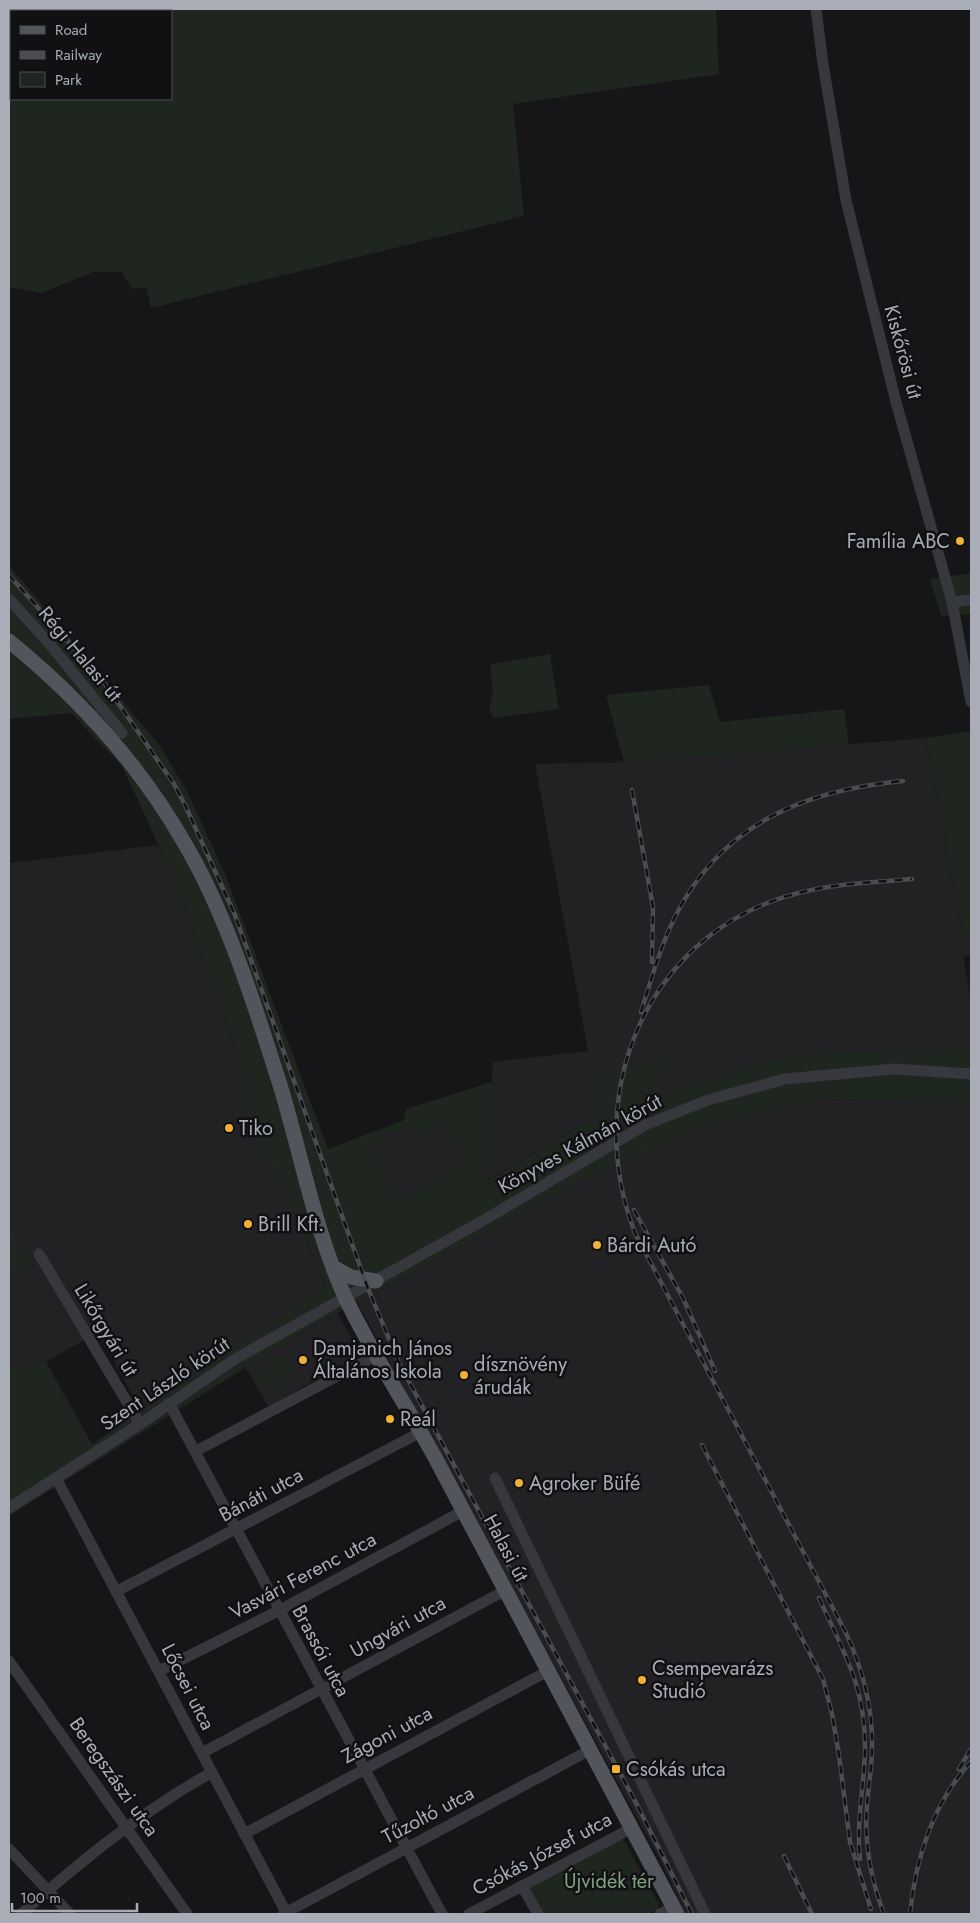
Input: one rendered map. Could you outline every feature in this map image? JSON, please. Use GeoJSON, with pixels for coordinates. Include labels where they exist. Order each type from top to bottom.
{"type":"FeatureCollection","features":[{"type":"Feature","properties":{"kind":"main road","name":"Halasi út"},"geometry":{"type":"LineString","coordinates":[[9,641],[57,682],[110,738],[142,778],[187,847],[235,954],[280,1086],[310,1196],[333,1267],[346,1298],[421,1432],[632,1828],[670,1912]]}},
{"type":"Feature","properties":{"kind":"main road"},"geometry":{"type":"LineString","coordinates":[[333,1267],[351,1277],[376,1281]]}},
{"type":"Feature","properties":{"kind":"street","name":"Kiskőrösi út"},"geometry":{"type":"LineString","coordinates":[[816,9],[846,200],[894,393],[952,602],[971,702]]}},
{"type":"Feature","properties":{"kind":"street","name":"Régi Halasi út"},"geometry":{"type":"LineString","coordinates":[[9,599],[48,642],[122,733]]}},
{"type":"Feature","properties":{"kind":"street"},"geometry":{"type":"LineString","coordinates":[[952,602],[971,600]]}},
{"type":"Feature","properties":{"kind":"street","name":"Könyves Kálmán körút"},"geometry":{"type":"LineString","coordinates":[[346,1298],[645,1125],[708,1100],[785,1079],[813,1075],[894,1069],[971,1074]]}},
{"type":"Feature","properties":{"kind":"street","name":"Likőrgyári út"},"geometry":{"type":"LineString","coordinates":[[39,1254],[140,1424]]}},
{"type":"Feature","properties":{"kind":"street","name":"Szent László körút"},"geometry":{"type":"LineString","coordinates":[[9,1508],[140,1424],[236,1359],[346,1298]]}},
{"type":"Feature","properties":{"kind":"street"},"geometry":{"type":"LineString","coordinates":[[196,1451],[377,1355]]}},
{"type":"Feature","properties":{"kind":"street","name":"Brassói utca"},"geometry":{"type":"LineString","coordinates":[[169,1403],[196,1451],[278,1611],[442,1914]]}},
{"type":"Feature","properties":{"kind":"street","name":"Bánáti utca"},"geometry":{"type":"LineString","coordinates":[[117,1591],[421,1432]]}},
{"type":"Feature","properties":{"kind":"street","name":"Lőcsei utca"},"geometry":{"type":"LineString","coordinates":[[56,1478],[286,1914]]}},
{"type":"Feature","properties":{"kind":"street"},"geometry":{"type":"LineString","coordinates":[[495,1478],[704,1914]]}},
{"type":"Feature","properties":{"kind":"street","name":"Vasvári Ferenc utca"},"geometry":{"type":"LineString","coordinates":[[159,1671],[278,1611],[463,1511]]}},
{"type":"Feature","properties":{"kind":"street","name":"Ungvári utca"},"geometry":{"type":"LineString","coordinates":[[202,1754],[506,1590]]}},
{"type":"Feature","properties":{"kind":"street","name":"Beregszászi utca"},"geometry":{"type":"LineString","coordinates":[[9,1661],[187,1914]]}},
{"type":"Feature","properties":{"kind":"street","name":"Zágoni utca"},"geometry":{"type":"LineString","coordinates":[[244,1834],[548,1671]]}},
{"type":"Feature","properties":{"kind":"street","name":"Tűzoltó utca"},"geometry":{"type":"LineString","coordinates":[[286,1914],[405,1848],[590,1750]]}},
{"type":"Feature","properties":{"kind":"street"},"geometry":{"type":"LineString","coordinates":[[21,1914],[85,1857],[171,1796],[212,1772]]}},
{"type":"Feature","properties":{"kind":"street","name":"Csókás József utca"},"geometry":{"type":"LineString","coordinates":[[469,1914],[632,1828]]}},
{"type":"Feature","properties":{"kind":"street"},"geometry":{"type":"LineString","coordinates":[[9,1848],[70,1914]]}},
{"type":"Feature","properties":{"kind":"street"},"geometry":{"type":"LineString","coordinates":[[522,1886],[538,1914]]}},
{"type":"Feature","properties":{"kind":"shaded area"},"geometry":{"type":"Polygon","coordinates":[[[926,738],[963,937],[971,936],[971,955],[963,956],[971,1000],[971,1047],[815,1054],[767,1062],[657,1097],[667,1055],[601,1114],[486,1181],[493,1062],[588,1051],[535,764],[624,762],[926,738]]]}},
{"type":"Feature","properties":{"kind":"shaded area"},"geometry":{"type":"Polygon","coordinates":[[[158,845],[175,881],[246,1079],[246,1108],[254,1137],[279,1177],[326,1286],[141,1411],[98,1332],[46,1362],[9,1369],[9,1280],[34,1265],[9,1225],[9,863],[158,845]]]}},
{"type":"Feature","properties":{"kind":"shaded area"},"geometry":{"type":"Polygon","coordinates":[[[822,1099],[971,1102],[971,1914],[686,1914],[660,1860],[357,1302],[591,1175],[714,1123],[822,1099]]]}},
{"type":"Feature","properties":{"kind":"shaded area"},"geometry":{"type":"Polygon","coordinates":[[[444,1121],[468,1159],[467,1162],[401,1202],[370,1147],[406,1125],[444,1121]]]}},
{"type":"Feature","properties":{"kind":"shaded area","name":"Damjanich János Általános Iskola"},"geometry":{"type":"Polygon","coordinates":[[[337,1312],[361,1354],[268,1407],[245,1366],[337,1312]]]}},
{"type":"Feature","properties":{"kind":"green space"},"geometry":{"type":"Polygon","coordinates":[[[9,9],[716,9],[719,74],[513,104],[524,216],[151,308],[146,287],[132,289],[122,272],[93,272],[41,293],[9,287],[9,9]]]}},
{"type":"Feature","properties":{"kind":"green space"},"geometry":{"type":"Polygon","coordinates":[[[9,565],[160,746],[187,791],[226,876],[328,1149],[404,1120],[406,1109],[492,1082],[487,1181],[601,1114],[596,1076],[668,1055],[657,1097],[767,1062],[815,1054],[971,1047],[971,1102],[822,1099],[714,1123],[591,1175],[304,1331],[9,1516],[9,1369],[46,1362],[92,1444],[326,1285],[279,1177],[254,1137],[246,1108],[246,1079],[175,881],[122,766],[71,713],[9,719],[9,565]],[[444,1121],[415,1140],[406,1125],[370,1147],[401,1202],[467,1162],[468,1159],[444,1121]]]}},
{"type":"Feature","properties":{"kind":"green space"},"geometry":{"type":"Polygon","coordinates":[[[971,573],[971,614],[941,616],[930,579],[971,573]]]}},
{"type":"Feature","properties":{"kind":"green space"},"geometry":{"type":"Polygon","coordinates":[[[550,654],[559,709],[494,718],[489,709],[493,693],[490,664],[550,654]]]}},
{"type":"Feature","properties":{"kind":"green space"},"geometry":{"type":"Polygon","coordinates":[[[709,685],[720,722],[844,709],[849,745],[624,762],[606,695],[709,685]]]}},
{"type":"Feature","properties":{"kind":"green space"},"geometry":{"type":"Polygon","coordinates":[[[971,731],[971,936],[963,937],[926,738],[971,731]]]}},
{"type":"Feature","properties":{"kind":"green space"},"geometry":{"type":"Polygon","coordinates":[[[9,1225],[34,1265],[9,1280],[9,1225]]]}},
{"type":"Feature","properties":{"kind":"green space"},"geometry":{"type":"Polygon","coordinates":[[[282,1355],[295,1375],[283,1382],[271,1362],[282,1355]]]}},
{"type":"Feature","properties":{"kind":"green space"},"geometry":{"type":"Polygon","coordinates":[[[271,1365],[284,1388],[269,1397],[255,1374],[271,1365]]]}},
{"type":"Feature","properties":{"kind":"green space","name":"Újvidék tér"},"geometry":{"type":"Polygon","coordinates":[[[619,1838],[624,1840],[659,1905],[658,1909],[648,1914],[541,1914],[528,1886],[619,1838]]]}},
{"type":"Feature","properties":{"kind":"railway"},"geometry":{"type":"LineString","coordinates":[[9,575],[103,681],[174,784],[185,805],[235,915],[367,1286],[399,1363],[635,1801],[692,1914]]}},
{"type":"Feature","properties":{"kind":"railway"},"geometry":{"type":"LineString","coordinates":[[641,1012],[660,953],[674,919],[693,886],[715,859],[741,836],[769,818],[800,804],[832,793],[903,781]]}},
{"type":"Feature","properties":{"kind":"railway"},"geometry":{"type":"LineString","coordinates":[[632,790],[653,907],[652,962]]}},
{"type":"Feature","properties":{"kind":"railway"},"geometry":{"type":"LineString","coordinates":[[884,1914],[875,1888],[868,1847],[866,1820],[872,1756],[872,1734],[869,1704],[862,1674],[845,1631],[635,1233],[621,1184],[616,1134],[621,1085],[634,1038],[656,995],[686,957],[724,926],[770,902],[787,896],[840,885],[912,879]]}},
{"type":"Feature","properties":{"kind":"railway"},"geometry":{"type":"LineString","coordinates":[[634,1210],[683,1298],[715,1371]]}},
{"type":"Feature","properties":{"kind":"railway"},"geometry":{"type":"LineString","coordinates":[[702,1445],[823,1679],[832,1714],[839,1755],[850,1842],[871,1909]]}},
{"type":"Feature","properties":{"kind":"railway"},"geometry":{"type":"LineString","coordinates":[[819,1598],[852,1671],[862,1708],[865,1751],[860,1818],[860,1859]]}},
{"type":"Feature","properties":{"kind":"railway"},"geometry":{"type":"LineString","coordinates":[[959,1769],[971,1749]]}},
{"type":"Feature","properties":{"kind":"railway"},"geometry":{"type":"LineString","coordinates":[[910,1914],[916,1874],[928,1833],[946,1795],[971,1762]]}},
{"type":"Feature","properties":{"kind":"railway"},"geometry":{"type":"LineString","coordinates":[[784,1856],[812,1914]]}},
{"type":"Feature","properties":{"kind":"place","name":"Família ABC"},"geometry":{"type":"Point","coordinates":[960,541]}},
{"type":"Feature","properties":{"kind":"place","name":"Tiko"},"geometry":{"type":"Point","coordinates":[229,1128]}},
{"type":"Feature","properties":{"kind":"place","name":"Brill Kft."},"geometry":{"type":"Point","coordinates":[248,1224]}},
{"type":"Feature","properties":{"kind":"place","name":"Bárdi Autó"},"geometry":{"type":"Point","coordinates":[597,1245]}},
{"type":"Feature","properties":{"kind":"place","name":"Damjanich János Általános Iskola"},"geometry":{"type":"Point","coordinates":[303,1360]}},
{"type":"Feature","properties":{"kind":"place","name":"dísznövény árudák"},"geometry":{"type":"Point","coordinates":[464,1375]}},
{"type":"Feature","properties":{"kind":"place","name":"Reál"},"geometry":{"type":"Point","coordinates":[390,1419]}},
{"type":"Feature","properties":{"kind":"place","name":"Agroker Büfé"},"geometry":{"type":"Point","coordinates":[519,1483]}},
{"type":"Feature","properties":{"kind":"place","name":"Csempevarázs Studió"},"geometry":{"type":"Point","coordinates":[642,1680]}},
{"type":"Feature","properties":{"kind":"place","name":"Csókás utca"},"geometry":{"type":"Point","coordinates":[616,1769]}}]}
